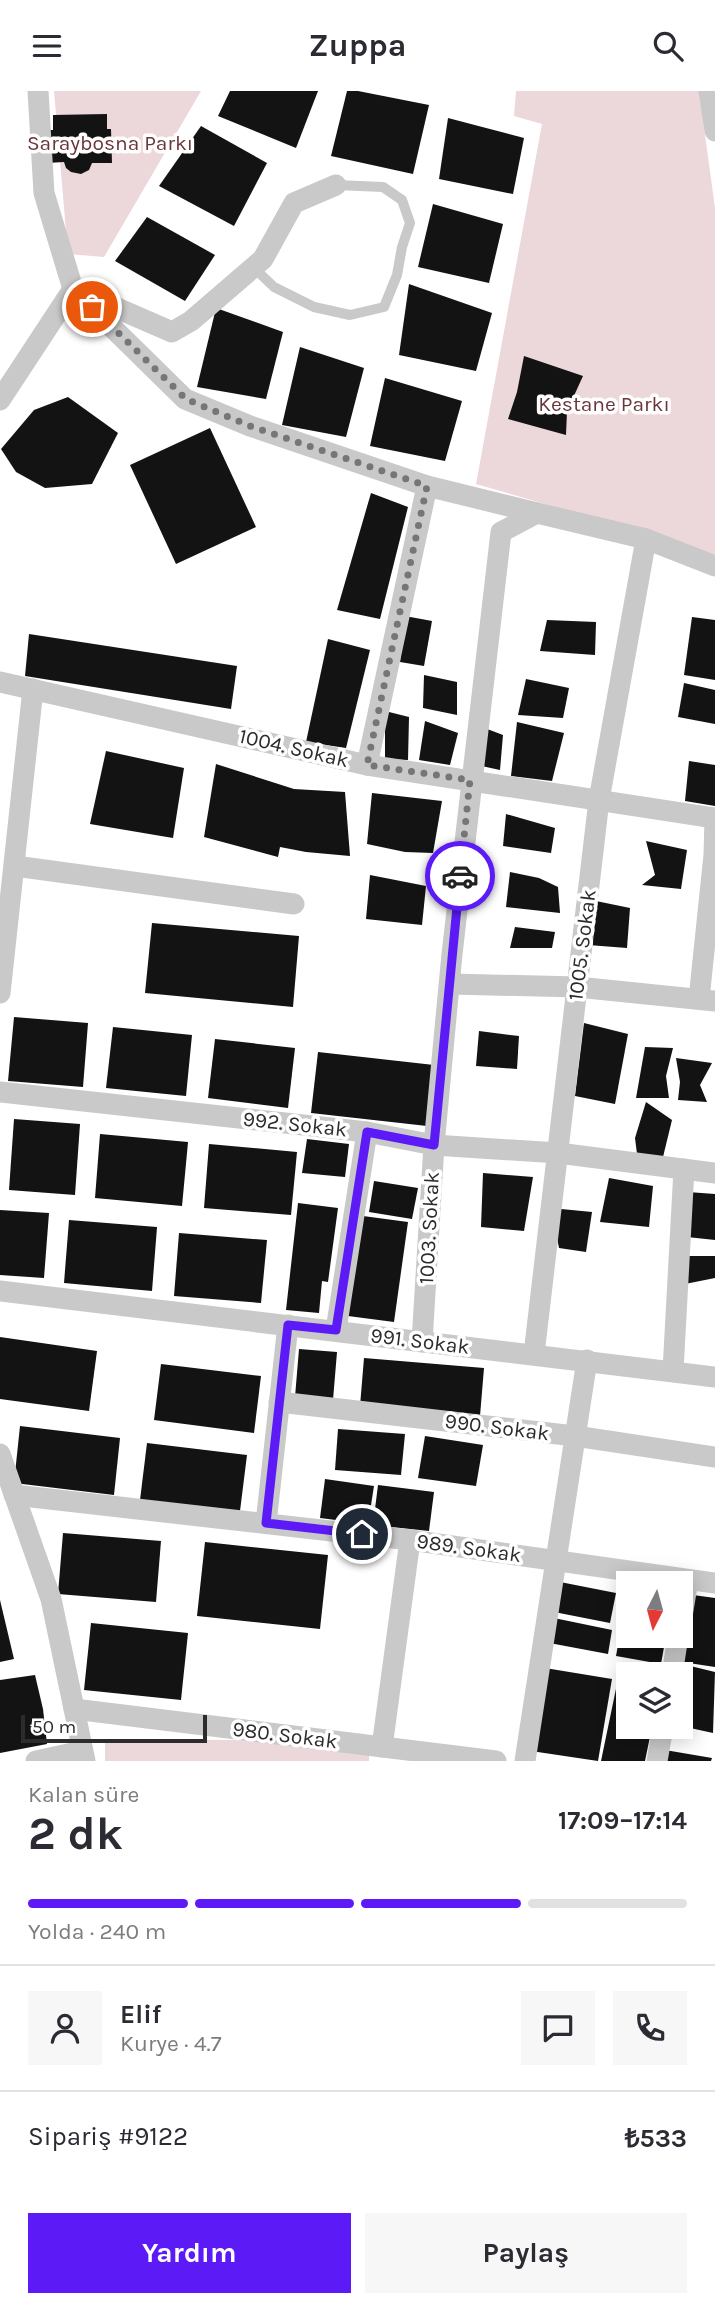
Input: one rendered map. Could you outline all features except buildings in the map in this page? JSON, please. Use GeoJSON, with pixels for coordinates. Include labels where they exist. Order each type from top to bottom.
{"type":"FeatureCollection","features":[{"type":"Feature","properties":{"kind":"street"},"geometry":{"type":"LineString","coordinates":[[38,91],[44,193],[73,289],[186,399],[250,426],[427,486],[646,539],[715,566]]}},
{"type":"Feature","properties":{"kind":"street"},"geometry":{"type":"LineString","coordinates":[[709,91],[715,131]]}},
{"type":"Feature","properties":{"kind":"street"},"geometry":{"type":"LineString","coordinates":[[73,289],[172,332],[191,321],[263,259],[294,203],[336,185]]}},
{"type":"Feature","properties":{"kind":"street"},"geometry":{"type":"LineString","coordinates":[[0,400],[73,289]]}},
{"type":"Feature","properties":{"kind":"street"},"geometry":{"type":"LineString","coordinates":[[367,765],[427,486]]}},
{"type":"Feature","properties":{"kind":"street","name":"1003. Sokak"},"geometry":{"type":"LineString","coordinates":[[422,1342],[434,1145],[470,780],[500,532],[537,513]]}},
{"type":"Feature","properties":{"kind":"street","name":"1005. Sokak"},"geometry":{"type":"LineString","coordinates":[[534,1354],[599,800],[646,539]]}},
{"type":"Feature","properties":{"kind":"street","name":"1004. Sokak"},"geometry":{"type":"LineString","coordinates":[[0,681],[367,765],[715,818]]}},
{"type":"Feature","properties":{"kind":"street"},"geometry":{"type":"LineString","coordinates":[[0,993],[33,689]]}},
{"type":"Feature","properties":{"kind":"street"},"geometry":{"type":"LineString","coordinates":[[450,984],[577,988],[707,1000],[715,818]]}},
{"type":"Feature","properties":{"kind":"street"},"geometry":{"type":"LineString","coordinates":[[15,866],[294,904]]}},
{"type":"Feature","properties":{"kind":"street","name":"992. Sokak"},"geometry":{"type":"LineString","coordinates":[[0,1092],[367,1132],[434,1145],[558,1153],[715,1173]]}},
{"type":"Feature","properties":{"kind":"street"},"geometry":{"type":"LineString","coordinates":[[336,1330],[367,1132]]}},
{"type":"Feature","properties":{"kind":"street"},"geometry":{"type":"LineString","coordinates":[[674,1371],[684,1169]]}},
{"type":"Feature","properties":{"kind":"street","name":"991. Sokak"},"geometry":{"type":"LineString","coordinates":[[0,1291],[715,1377]]}},
{"type":"Feature","properties":{"kind":"street"},"geometry":{"type":"LineString","coordinates":[[266,1523],[288,1325]]}},
{"type":"Feature","properties":{"kind":"street"},"geometry":{"type":"LineString","coordinates":[[525,1761],[587,1360]]}},
{"type":"Feature","properties":{"kind":"street","name":"990. Sokak"},"geometry":{"type":"LineString","coordinates":[[279,1402],[575,1436],[715,1457]]}},
{"type":"Feature","properties":{"kind":"street"},"geometry":{"type":"LineString","coordinates":[[0,1454],[51,1599],[83,1756],[36,1761]]}},
{"type":"Feature","properties":{"kind":"street","name":"989. Sokak"},"geometry":{"type":"LineString","coordinates":[[14,1495],[410,1540],[629,1571]]}},
{"type":"Feature","properties":{"kind":"street"},"geometry":{"type":"LineString","coordinates":[[370,1751],[410,1540]]}},
{"type":"Feature","properties":{"kind":"street","name":"989. Sokak"},"geometry":{"type":"LineString","coordinates":[[693,1581],[715,1583]]}},
{"type":"Feature","properties":{"kind":"street","name":"980. Sokak"},"geometry":{"type":"LineString","coordinates":[[74,1709],[370,1751],[496,1761]]}},
{"type":"Feature","properties":{"kind":"street"},"geometry":{"type":"LineString","coordinates":[[657,1761],[661,1739]]}},
{"type":"Feature","properties":{"kind":"lane"},"geometry":{"type":"LineString","coordinates":[[253,267],[274,287],[314,307],[350,315],[384,306],[397,275],[410,223],[402,200],[383,187],[336,185]]}},
{"type":"Feature","properties":{"kind":"green space","name":"Saraybosna Parkı"},"geometry":{"type":"Polygon","coordinates":[[[54,91],[201,91],[104,257],[68,254],[54,91]]]}},
{"type":"Feature","properties":{"kind":"green space","name":"Kestane Parkı"},"geometry":{"type":"Polygon","coordinates":[[[516,91],[699,91],[715,208],[715,555],[476,484],[542,124],[514,116],[516,91]]]}},
{"type":"Feature","properties":{"kind":"green space"},"geometry":{"type":"Polygon","coordinates":[[[105,1739],[369,1741],[369,1761],[105,1761],[105,1739]]]}},
{"type":"Feature","properties":{"kind":"way so far"},"geometry":{"type":"LineString","coordinates":[[92,307],[186,399],[250,426],[427,486],[367,765],[470,780],[460,876]]}},
{"type":"Feature","properties":{"kind":"route"},"geometry":{"type":"LineString","coordinates":[[362,1534],[266,1523],[288,1325],[336,1330],[367,1132],[434,1145],[460,876]]}}]}
